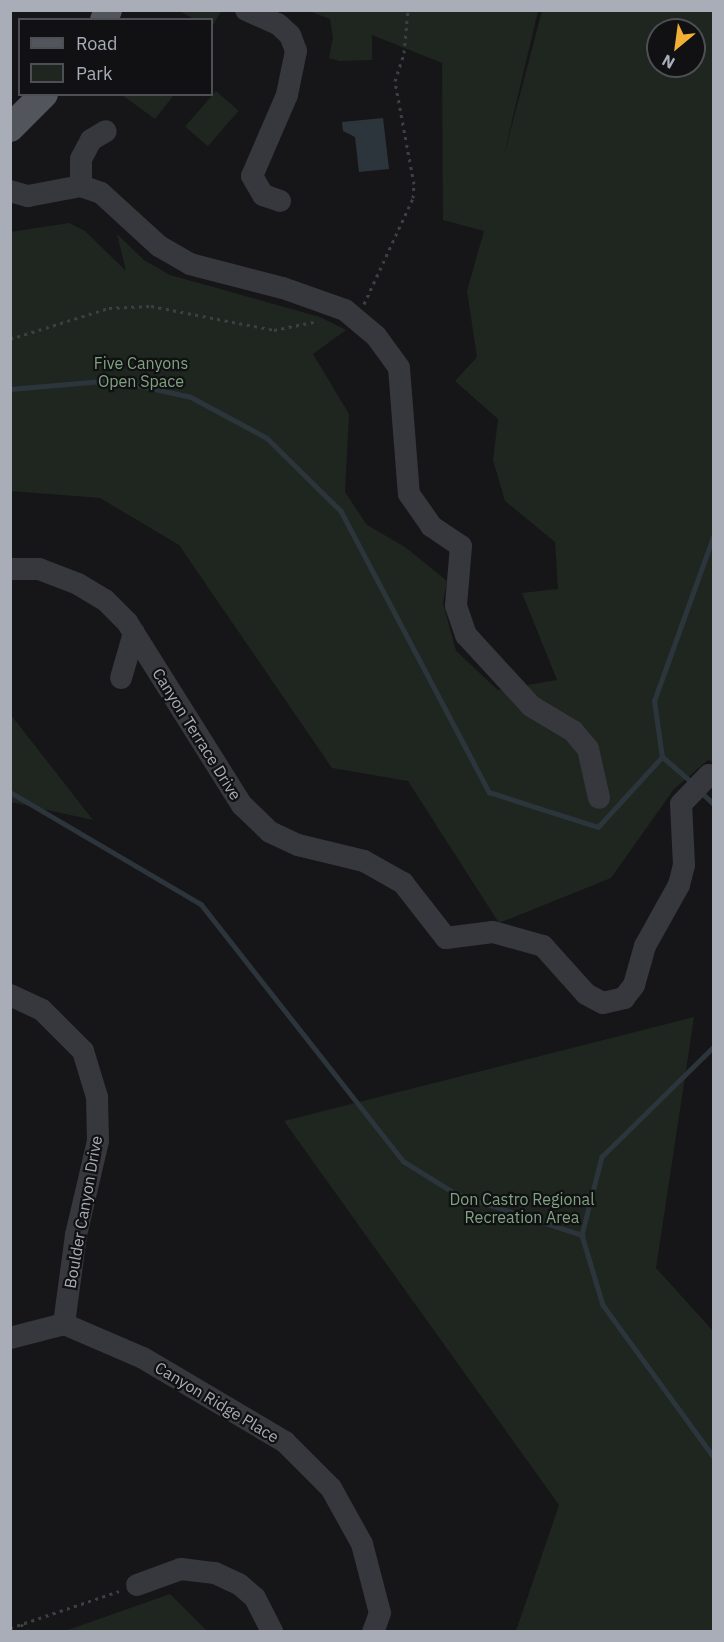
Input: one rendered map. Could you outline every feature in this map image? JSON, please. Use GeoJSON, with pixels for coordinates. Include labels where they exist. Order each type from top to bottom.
{"type":"FeatureCollection","features":[{"type":"Feature","properties":{"kind":"main road"},"geometry":{"type":"LineString","coordinates":[[10,128],[42,96]]}},
{"type":"Feature","properties":{"kind":"street"},"geometry":{"type":"LineString","coordinates":[[246,10],[278,24],[290,35],[296,51],[287,95],[252,176],[263,195],[280,201]]}},
{"type":"Feature","properties":{"kind":"street"},"geometry":{"type":"LineString","coordinates":[[81,186],[81,159],[90,140],[106,131]]}},
{"type":"Feature","properties":{"kind":"street"},"geometry":{"type":"LineString","coordinates":[[10,191],[28,196],[81,186],[101,193],[159,246],[190,264],[283,288],[345,310],[376,336],[399,368],[409,494],[431,526],[461,546],[456,606],[466,635],[531,706],[573,731],[581,740],[588,749],[599,798]]}},
{"type":"Feature","properties":{"kind":"street","name":"Canyon Terrace Drive"},"geometry":{"type":"LineString","coordinates":[[10,569],[39,569],[78,584],[105,600],[134,633],[242,805],[270,832],[298,846],[364,861],[403,883],[446,938],[493,932],[543,946],[586,994],[603,1004],[624,998],[634,985],[645,946],[679,885],[684,845],[678,812],[681,804],[709,778]]}},
{"type":"Feature","properties":{"kind":"street"},"geometry":{"type":"LineString","coordinates":[[121,678],[134,633]]}},
{"type":"Feature","properties":{"kind":"street","name":"Boulder Canyon Drive"},"geometry":{"type":"LineString","coordinates":[[10,995],[42,1010],[83,1051],[97,1097],[98,1141],[76,1235],[64,1324]]}},
{"type":"Feature","properties":{"kind":"street"},"geometry":{"type":"LineString","coordinates":[[10,1338],[64,1324]]}},
{"type":"Feature","properties":{"kind":"street","name":"Canyon Ridge Place"},"geometry":{"type":"LineString","coordinates":[[64,1324],[143,1358],[285,1442],[331,1488],[362,1544],[380,1613],[373,1632]]}},
{"type":"Feature","properties":{"kind":"street"},"geometry":{"type":"LineString","coordinates":[[137,1585],[181,1569],[215,1573],[239,1584],[255,1598],[272,1632]]}},
{"type":"Feature","properties":{"kind":"path"},"geometry":{"type":"LineString","coordinates":[[10,339],[109,308],[151,306],[274,330],[364,304],[413,198],[414,184],[395,81],[406,42],[408,10]]}},
{"type":"Feature","properties":{"kind":"path"},"geometry":{"type":"LineString","coordinates":[[10,1628],[137,1585]]}},
{"type":"Feature","properties":{"kind":"path"},"geometry":{"type":"LineString","coordinates":[[21,1624],[28,1632]]}},
{"type":"Feature","properties":{"kind":"green space"},"geometry":{"type":"Polygon","coordinates":[[[179,11],[221,11],[213,25],[213,18],[192,18],[179,11]]]}},
{"type":"Feature","properties":{"kind":"green space","name":"Five Canyons Open Space"},"geometry":{"type":"Polygon","coordinates":[[[309,11],[538,11],[503,159],[542,11],[713,11],[713,762],[708,760],[674,789],[611,878],[499,923],[408,781],[332,768],[179,545],[100,498],[11,491],[10,232],[69,223],[85,231],[126,271],[117,234],[144,260],[170,275],[320,317],[346,330],[313,354],[349,414],[345,492],[367,525],[405,547],[447,581],[443,603],[456,651],[498,690],[557,680],[522,593],[558,589],[555,542],[505,501],[493,460],[498,419],[455,381],[477,357],[467,291],[484,231],[443,220],[442,63],[372,35],[372,60],[339,61],[329,58],[333,38],[330,19],[309,11]]]}},
{"type":"Feature","properties":{"kind":"green space"},"geometry":{"type":"Polygon","coordinates":[[[216,91],[239,111],[208,146],[185,126],[216,91]]]}},
{"type":"Feature","properties":{"kind":"green space"},"geometry":{"type":"Polygon","coordinates":[[[123,96],[173,96],[155,119],[123,96]]]}},
{"type":"Feature","properties":{"kind":"green space"},"geometry":{"type":"Polygon","coordinates":[[[11,715],[93,820],[11,802],[11,715]]]}},
{"type":"Feature","properties":{"kind":"green space","name":"Don Castro Regional Recreation Area"},"geometry":{"type":"Polygon","coordinates":[[[694,1017],[656,1268],[713,1331],[713,1631],[516,1631],[559,1505],[284,1121],[694,1017]]]}},
{"type":"Feature","properties":{"kind":"green space"},"geometry":{"type":"Polygon","coordinates":[[[170,1594],[207,1631],[65,1631],[170,1594]]]}},
{"type":"Feature","properties":{"kind":"shaded area"},"geometry":{"type":"Polygon","coordinates":[[[383,118],[389,169],[359,172],[355,137],[343,131],[342,122],[383,118]]]}},
{"type":"Feature","properties":{"kind":"waterway"},"geometry":{"type":"LineString","coordinates":[[10,389],[114,380],[191,397],[267,438],[341,511],[489,792],[598,827],[662,757]]}},
{"type":"Feature","properties":{"kind":"waterway"},"geometry":{"type":"LineString","coordinates":[[692,783],[662,757],[654,701],[714,534]]}},
{"type":"Feature","properties":{"kind":"waterway"},"geometry":{"type":"LineString","coordinates":[[10,792],[201,904],[403,1161],[456,1194],[582,1235]]}},
{"type":"Feature","properties":{"kind":"waterway"},"geometry":{"type":"LineString","coordinates":[[702,793],[714,804]]}},
{"type":"Feature","properties":{"kind":"waterway"},"geometry":{"type":"LineString","coordinates":[[714,1047],[602,1157],[582,1235],[603,1305],[714,1457]]}}]}
